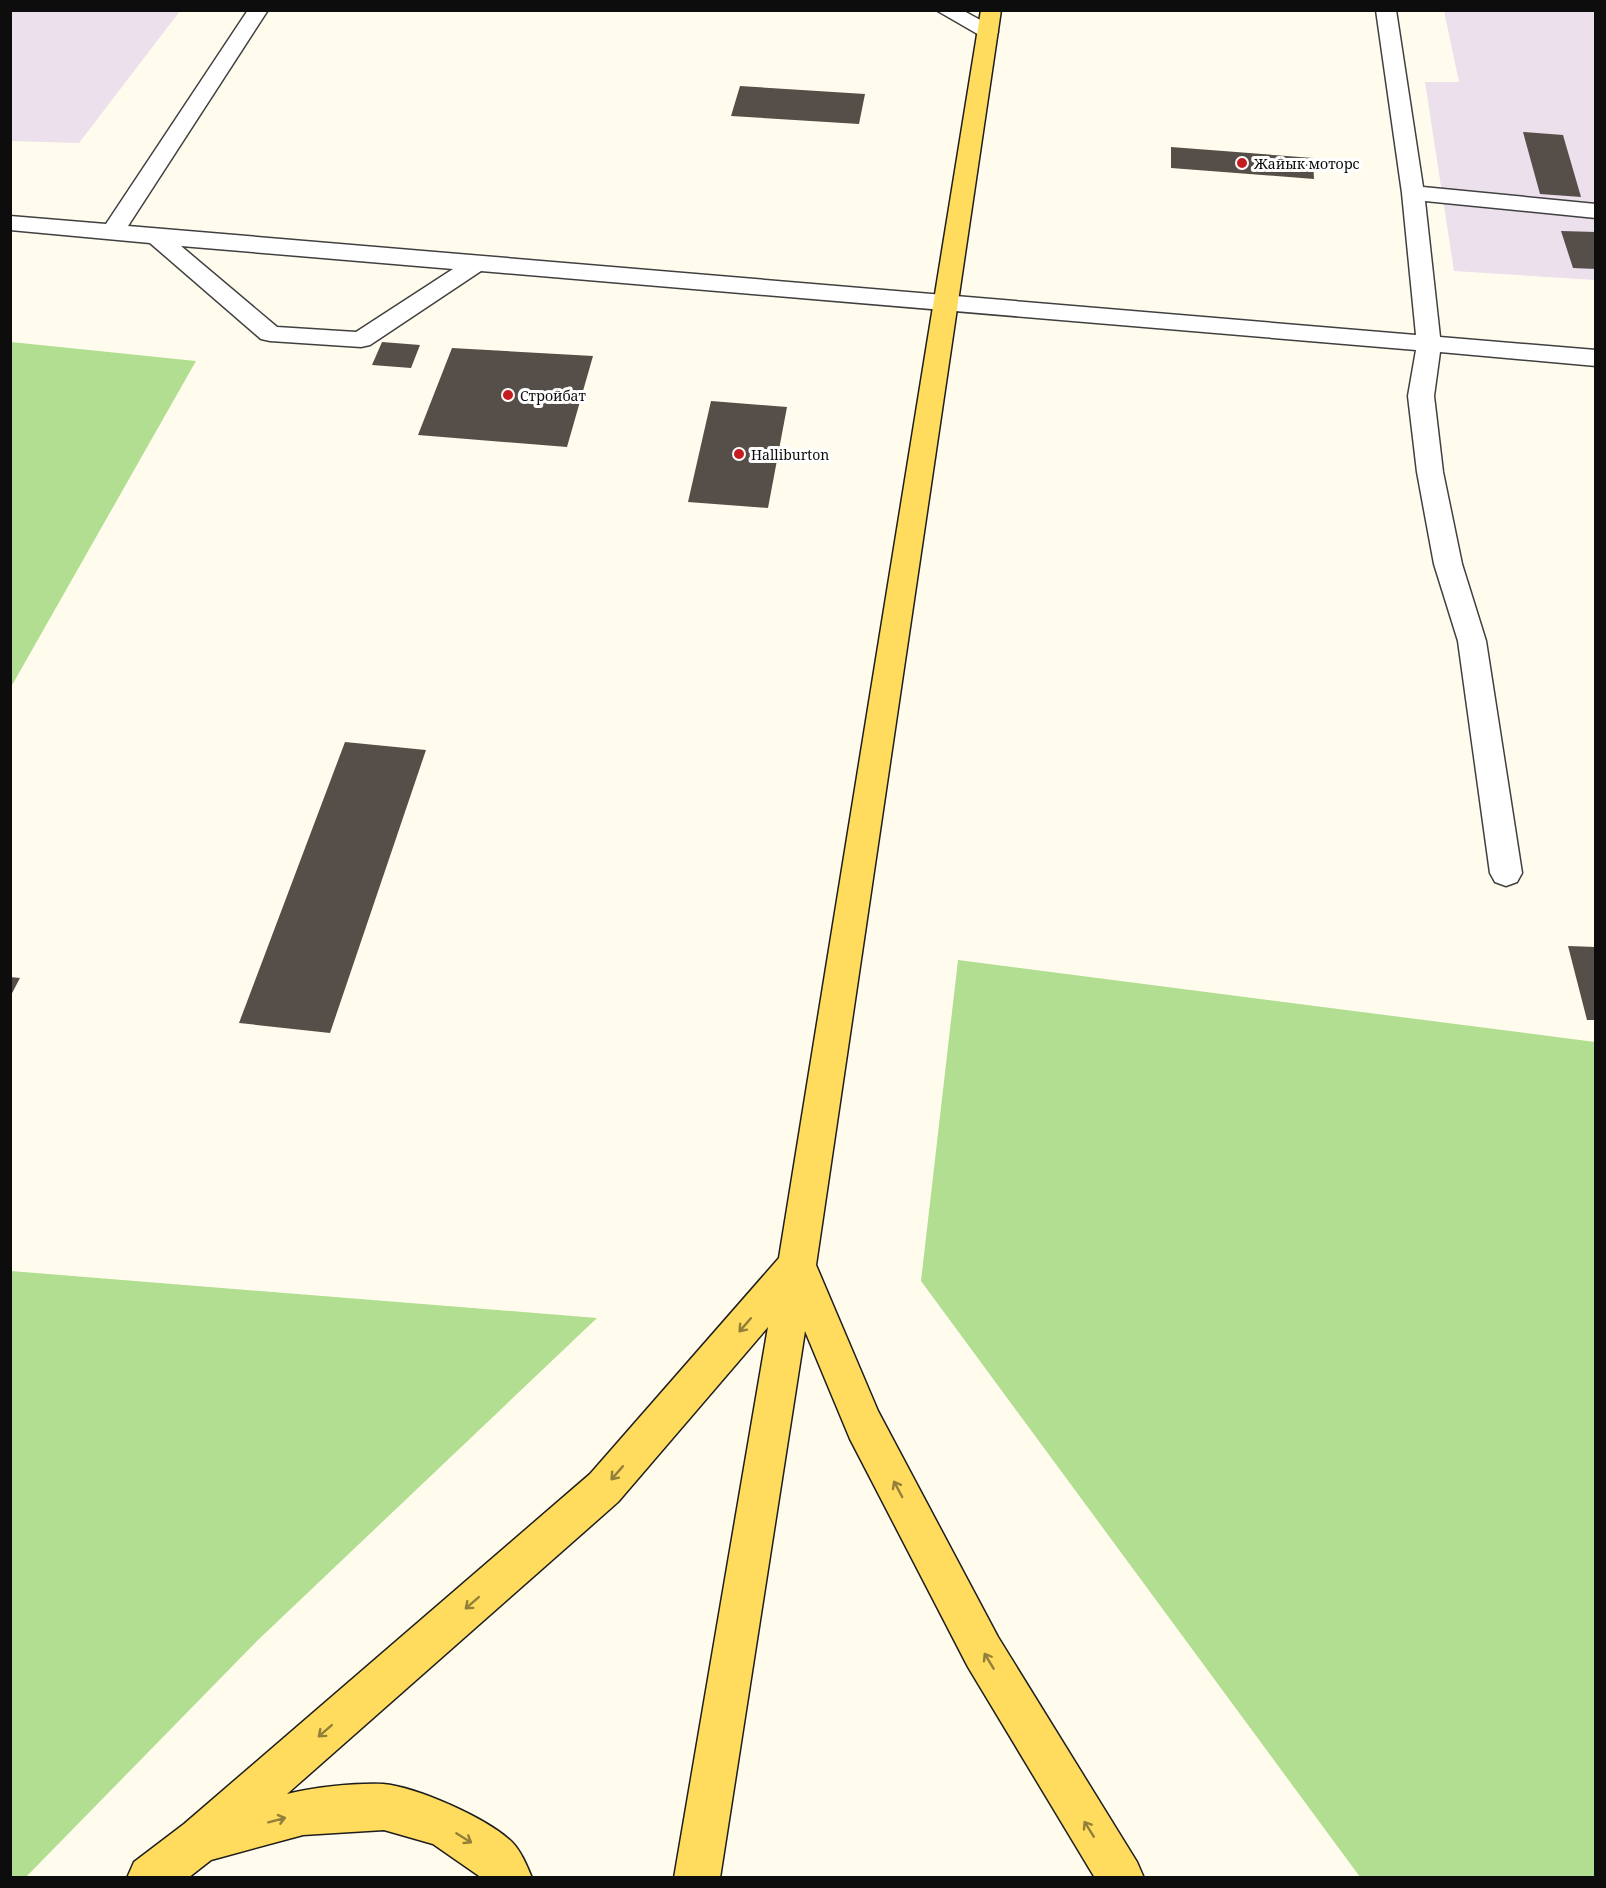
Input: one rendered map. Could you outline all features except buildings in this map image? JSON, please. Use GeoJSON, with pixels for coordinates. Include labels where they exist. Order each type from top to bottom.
{"type":"FeatureCollection","features":[{"type":"Feature","properties":{"kind":"main road"},"geometry":{"type":"LineString","coordinates":[[697,1878],[797,1265],[947,305],[989,21]]}},
{"type":"Feature","properties":{"kind":"main road"},"geometry":{"type":"LineString","coordinates":[[150,1878],[200,1840],[604,1488],[797,1265]]}},
{"type":"Feature","properties":{"kind":"main road"},"geometry":{"type":"LineString","coordinates":[[797,1265],[864,1425],[978,1641],[1121,1878]]}},
{"type":"Feature","properties":{"kind":"main road"},"geometry":{"type":"LineString","coordinates":[[200,1840],[303,1812],[384,1807],[443,1824],[496,1858],[509,1878]]}},
{"type":"Feature","properties":{"kind":"street"},"geometry":{"type":"LineString","coordinates":[[113,231],[258,10]]}},
{"type":"Feature","properties":{"kind":"street"},"geometry":{"type":"LineString","coordinates":[[946,10],[989,21]]}},
{"type":"Feature","properties":{"kind":"street"},"geometry":{"type":"LineString","coordinates":[[1386,10],[1413,194],[1430,345],[1421,396],[1430,472],[1448,564],[1472,641],[1506,873]]}},
{"type":"Feature","properties":{"kind":"street"},"geometry":{"type":"LineString","coordinates":[[1413,194],[1596,211]]}},
{"type":"Feature","properties":{"kind":"street"},"geometry":{"type":"LineString","coordinates":[[10,223],[473,266],[1596,358]]}},
{"type":"Feature","properties":{"kind":"street"},"geometry":{"type":"LineString","coordinates":[[157,237],[270,334],[362,340],[473,266]]}},
{"type":"Feature","properties":{"kind":"shaded area"},"geometry":{"type":"Polygon","coordinates":[[[11,10],[180,11],[79,143],[11,141],[11,10]]]}},
{"type":"Feature","properties":{"kind":"shaded area"},"geometry":{"type":"Polygon","coordinates":[[[1444,11],[1595,11],[1595,280],[1454,271],[1425,82],[1459,82],[1444,11]]]}},
{"type":"Feature","properties":{"kind":"green space"},"geometry":{"type":"Polygon","coordinates":[[[10,342],[196,361],[11,687],[10,342]]]}},
{"type":"Feature","properties":{"kind":"green space"},"geometry":{"type":"Polygon","coordinates":[[[958,960],[1595,1042],[1595,1877],[1360,1877],[921,1281],[958,960]]]}},
{"type":"Feature","properties":{"kind":"green space"},"geometry":{"type":"Polygon","coordinates":[[[11,1271],[597,1318],[257,1641],[25,1878],[10,1877],[11,1271]]]}},
{"type":"Feature","properties":{"kind":"place","name":"Жайык моторс"},"geometry":{"type":"Point","coordinates":[1242,163]}},
{"type":"Feature","properties":{"kind":"place","name":"Стройбат"},"geometry":{"type":"Point","coordinates":[508,395]}},
{"type":"Feature","properties":{"kind":"place","name":"Halliburton"},"geometry":{"type":"Point","coordinates":[739,454]}}]}
